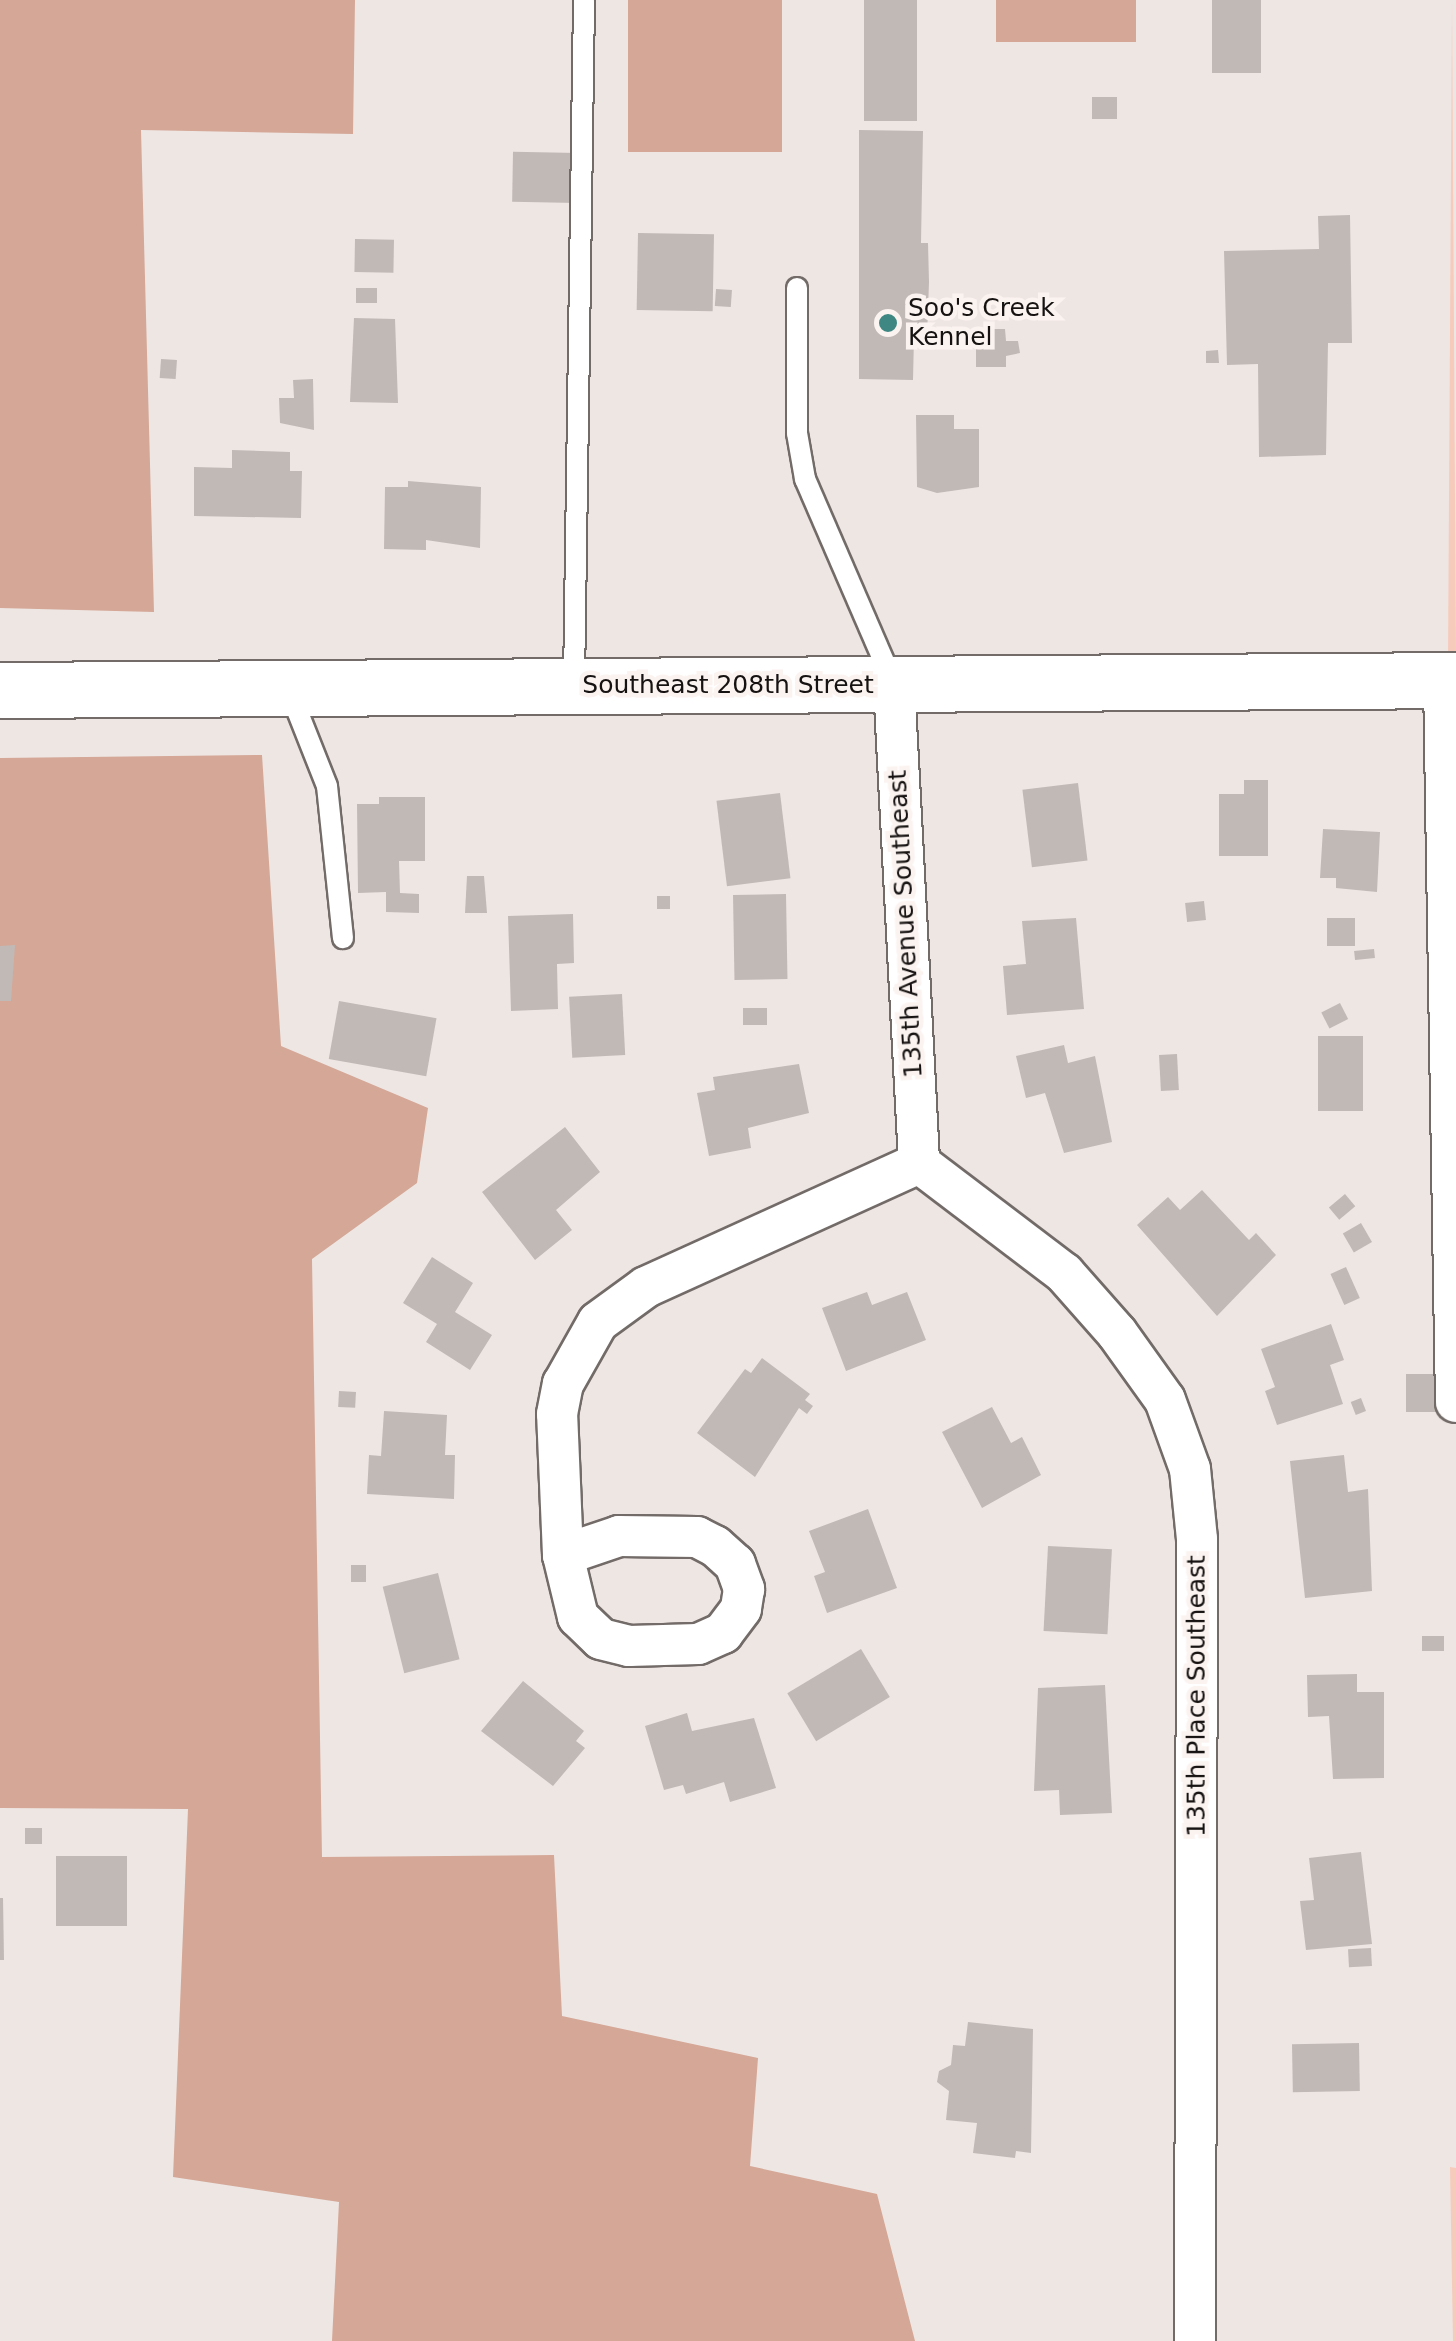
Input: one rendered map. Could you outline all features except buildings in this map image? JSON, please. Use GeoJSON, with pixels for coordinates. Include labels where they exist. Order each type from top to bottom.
{"type":"FeatureCollection","features":[{"type":"Feature","properties":{"kind":"street","name":"Southeast 208th Street"},"geometry":{"type":"LineString","coordinates":[[0,690],[1450,680]]}},
{"type":"Feature","properties":{"kind":"street"},"geometry":{"type":"LineString","coordinates":[[1450,680],[1456,1402]]}},
{"type":"Feature","properties":{"kind":"street","name":"135th Avenue Southeast"},"geometry":{"type":"LineString","coordinates":[[894,684],[919,1163]]}},
{"type":"Feature","properties":{"kind":"street"},"geometry":{"type":"LineString","coordinates":[[563,1555],[556,1414],[579,1349],[598,1322],[646,1287],[919,1163]]}},
{"type":"Feature","properties":{"kind":"street","name":"135th Place Southeast"},"geometry":{"type":"LineString","coordinates":[[919,1163],[1064,1274],[1104,1318],[1164,1400],[1190,1468],[1197,1539],[1195,2341]]}},
{"type":"Feature","properties":{"kind":"lane"},"geometry":{"type":"LineString","coordinates":[[574,686],[584,0]]}},
{"type":"Feature","properties":{"kind":"lane"},"geometry":{"type":"LineString","coordinates":[[797,288],[797,434],[805,479],[894,684]]}},
{"type":"Feature","properties":{"kind":"lane"},"geometry":{"type":"LineString","coordinates":[[288,688],[327,786],[344,938]]}},
{"type":"Feature","properties":{"kind":"shaded area"},"geometry":{"type":"Polygon","coordinates":[[[0,0],[355,0],[353,134],[141,130],[154,612],[0,608],[0,0]]]}},
{"type":"Feature","properties":{"kind":"shaded area"},"geometry":{"type":"Polygon","coordinates":[[[628,0],[782,0],[782,152],[628,152],[628,0]]]}},
{"type":"Feature","properties":{"kind":"shaded area"},"geometry":{"type":"Polygon","coordinates":[[[996,0],[1136,0],[1136,42],[996,42],[996,0]]]}},
{"type":"Feature","properties":{"kind":"shaded area"},"geometry":{"type":"Polygon","coordinates":[[[1452,0],[1456,663],[1448,663],[1452,0]]]}},
{"type":"Feature","properties":{"kind":"shaded area"},"geometry":{"type":"Polygon","coordinates":[[[262,755],[281,1046],[428,1108],[417,1183],[312,1259],[322,1857],[554,1855],[562,2016],[758,2058],[750,2166],[877,2194],[915,2341],[332,2341],[339,2202],[173,2177],[188,1809],[0,1808],[0,758],[262,755]]]}},
{"type":"Feature","properties":{"kind":"shaded area"},"geometry":{"type":"Polygon","coordinates":[[[1450,2167],[1456,2168],[1456,2341],[1453,2341],[1450,2167]]]}},
{"type":"Feature","properties":{"kind":"place","name":"Soo's Creek Kennel"},"geometry":{"type":"Point","coordinates":[888,323]}}]}
